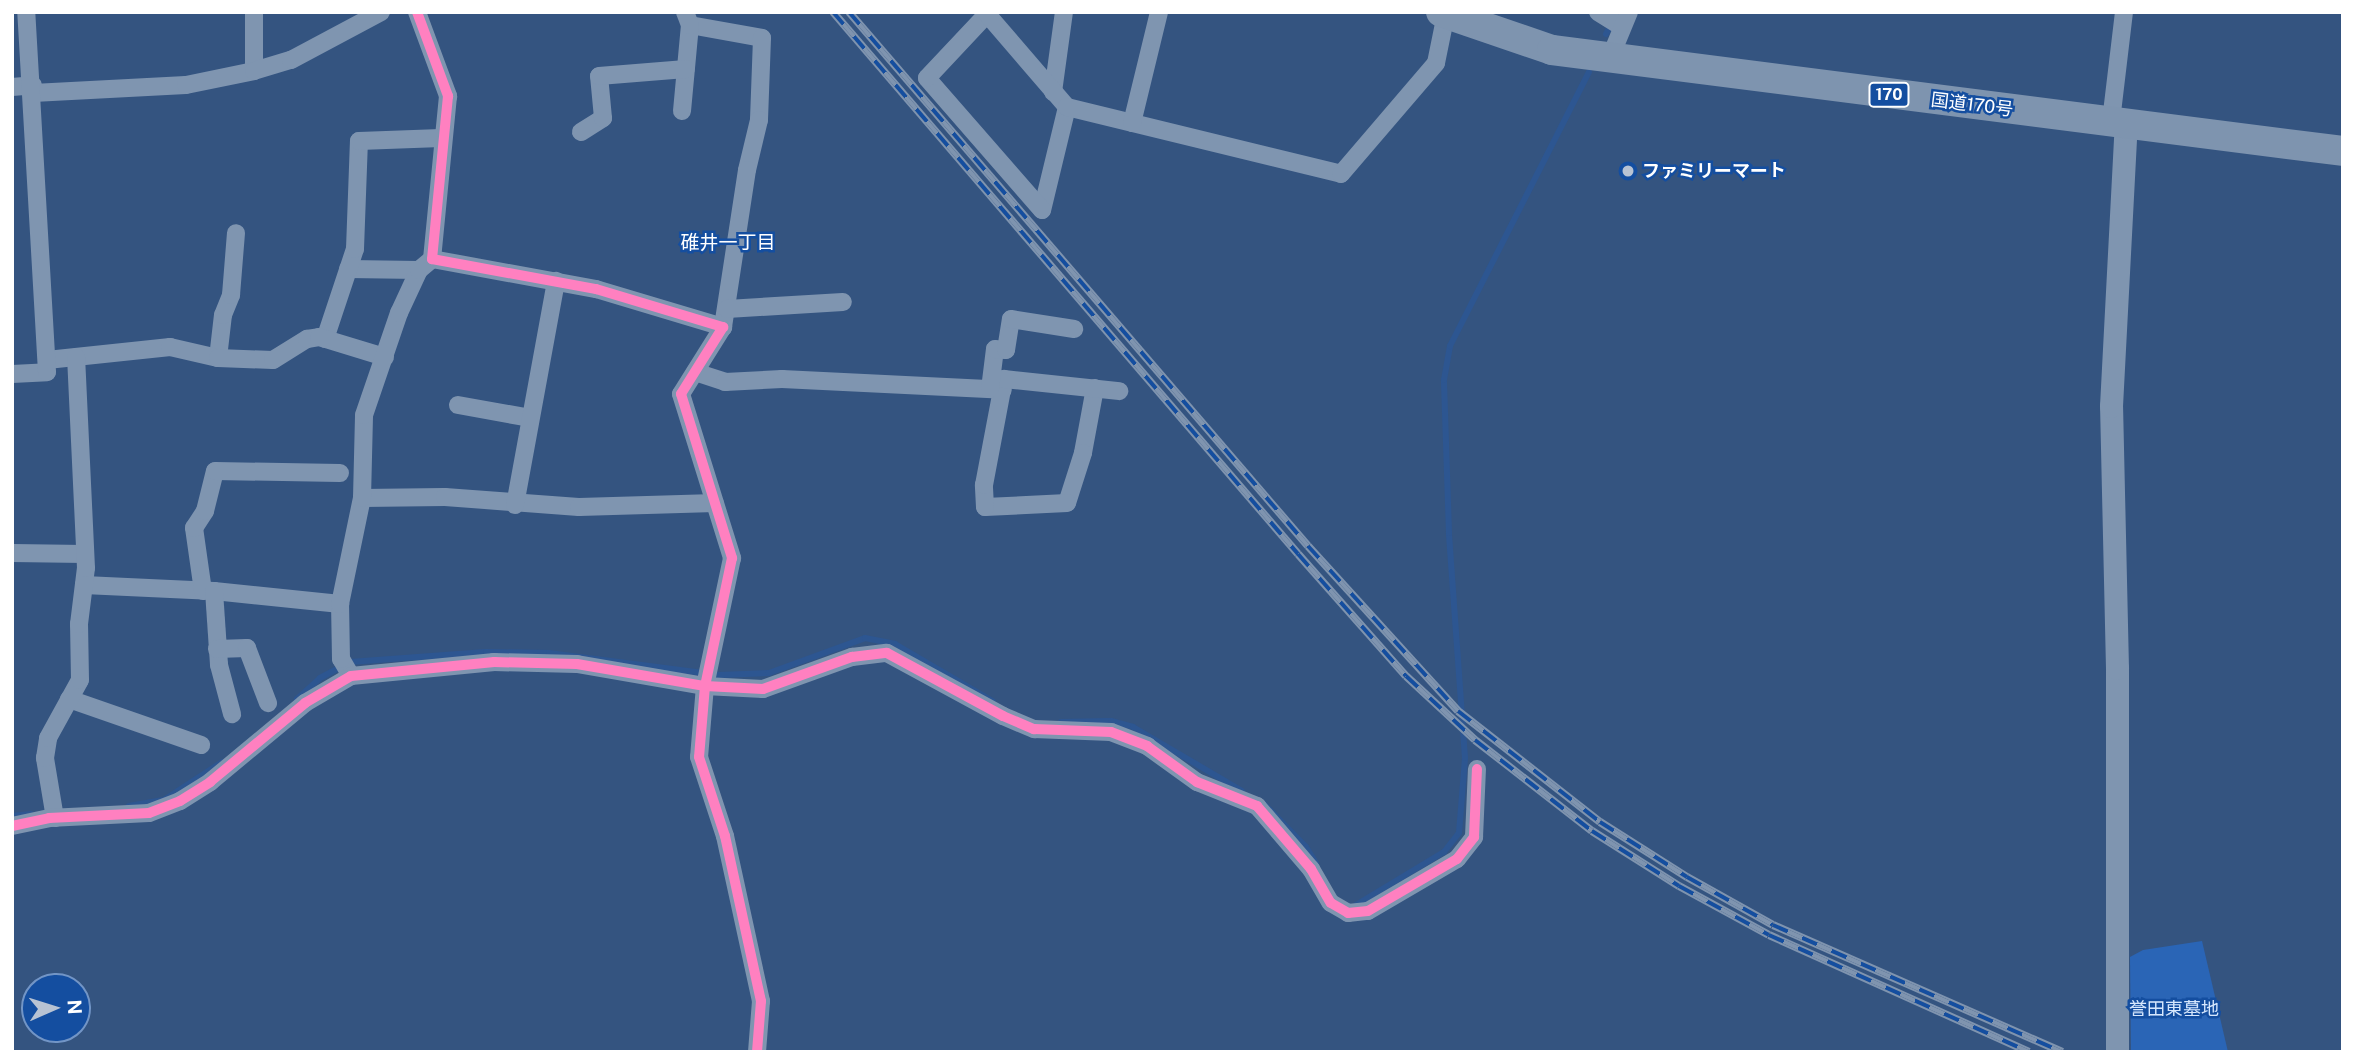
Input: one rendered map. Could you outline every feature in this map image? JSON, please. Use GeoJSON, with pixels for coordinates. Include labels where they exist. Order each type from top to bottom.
{"type":"FeatureCollection","features":[{"type":"Feature","properties":{"kind":"highway","name":"国道170号"},"geometry":{"type":"LineString","coordinates":[[1444,13],[1552,50],[2343,151]]}},
{"type":"Feature","properties":{"kind":"street"},"geometry":{"type":"LineString","coordinates":[[12,374],[47,372],[33,89],[26,12]]}},
{"type":"Feature","properties":{"kind":"street"},"geometry":{"type":"LineString","coordinates":[[254,12],[254,71]]}},
{"type":"Feature","properties":{"kind":"street"},"geometry":{"type":"LineString","coordinates":[[12,87],[33,89],[186,85],[254,71],[291,60],[381,12]]}},
{"type":"Feature","properties":{"kind":"street"},"geometry":{"type":"LineString","coordinates":[[351,676],[341,659],[340,604],[362,498],[364,415],[385,357],[426,265],[448,96],[417,12]]}},
{"type":"Feature","properties":{"kind":"street"},"geometry":{"type":"LineString","coordinates":[[1053,92],[1064,12]]}},
{"type":"Feature","properties":{"kind":"street"},"geometry":{"type":"LineString","coordinates":[[1132,123],[1159,12]]}},
{"type":"Feature","properties":{"kind":"street"},"geometry":{"type":"LineString","coordinates":[[1598,12],[1626,20],[1610,58]]}},
{"type":"Feature","properties":{"kind":"street"},"geometry":{"type":"LineString","coordinates":[[2117,1052],[2118,668],[2111,406],[2124,12]]}},
{"type":"Feature","properties":{"kind":"street"},"geometry":{"type":"LineString","coordinates":[[1067,107],[1042,210],[927,78],[987,14],[1067,107],[1341,174],[1436,64],[1444,13]]}},
{"type":"Feature","properties":{"kind":"street"},"geometry":{"type":"LineString","coordinates":[[682,111],[687,18],[761,38],[759,120],[747,170],[723,327],[681,394],[732,558],[705,686],[699,757],[724,836],[761,1001],[757,1052]]}},
{"type":"Feature","properties":{"kind":"street"},"geometry":{"type":"LineString","coordinates":[[581,132],[603,118],[599,76],[686,69]]}},
{"type":"Feature","properties":{"kind":"street"},"geometry":{"type":"LineString","coordinates":[[325,339],[348,269],[360,194],[359,141],[441,138]]}},
{"type":"Feature","properties":{"kind":"street"},"geometry":{"type":"LineString","coordinates":[[218,358],[223,315],[231,295],[236,233]]}},
{"type":"Feature","properties":{"kind":"street"},"geometry":{"type":"LineString","coordinates":[[348,269],[426,265],[556,281],[723,327]]}},
{"type":"Feature","properties":{"kind":"street"},"geometry":{"type":"LineString","coordinates":[[514,505],[556,281]]}},
{"type":"Feature","properties":{"kind":"street"},"geometry":{"type":"LineString","coordinates":[[727,309],[843,302]]}},
{"type":"Feature","properties":{"kind":"street"},"geometry":{"type":"LineString","coordinates":[[1073,329],[1011,319],[1006,350],[995,349],[997,390],[984,485],[985,507],[1067,503],[1083,453],[1095,388]]}},
{"type":"Feature","properties":{"kind":"street"},"geometry":{"type":"LineString","coordinates":[[47,360],[170,347],[218,358],[273,360],[307,339],[325,339],[385,357]]}},
{"type":"Feature","properties":{"kind":"street"},"geometry":{"type":"LineString","coordinates":[[55,818],[45,758],[48,738],[80,680],[85,554],[76,357]]}},
{"type":"Feature","properties":{"kind":"street"},"geometry":{"type":"LineString","coordinates":[[695,372],[725,382],[782,379],[997,390]]}},
{"type":"Feature","properties":{"kind":"street"},"geometry":{"type":"LineString","coordinates":[[997,390],[1004,379],[1119,391]]}},
{"type":"Feature","properties":{"kind":"street"},"geometry":{"type":"LineString","coordinates":[[458,405],[530,418]]}},
{"type":"Feature","properties":{"kind":"street"},"geometry":{"type":"LineString","coordinates":[[232,714],[194,528],[205,511],[215,471],[340,474]]}},
{"type":"Feature","properties":{"kind":"street"},"geometry":{"type":"LineString","coordinates":[[362,498],[445,497],[514,505],[715,503]]}},
{"type":"Feature","properties":{"kind":"street"},"geometry":{"type":"LineString","coordinates":[[12,553],[85,554]]}},
{"type":"Feature","properties":{"kind":"street"},"geometry":{"type":"LineString","coordinates":[[84,585],[208,591],[340,604]]}},
{"type":"Feature","properties":{"kind":"street"},"geometry":{"type":"LineString","coordinates":[[217,649],[247,648],[268,703]]}},
{"type":"Feature","properties":{"kind":"street"},"geometry":{"type":"LineString","coordinates":[[12,826],[55,818],[149,813],[180,802],[210,782],[305,703],[351,676],[508,662],[578,664],[705,686],[763,689],[852,657],[887,653],[1034,729],[1111,732],[1147,746],[1197,782],[1257,806],[1311,869],[1331,903],[1348,913],[1368,911],[1457,859],[1474,837],[1477,769]]}},
{"type":"Feature","properties":{"kind":"street"},"geometry":{"type":"LineString","coordinates":[[69,699],[201,745]]}},
{"type":"Feature","properties":{"kind":"green space","name":"誉田東墓地"},"geometry":{"type":"Polygon","coordinates":[[[2202,941],[2228,1052],[2131,1052],[2130,957],[2143,950],[2202,941]]]}},
{"type":"Feature","properties":{"kind":"waterway"},"geometry":{"type":"LineString","coordinates":[[1606,34],[1618,12]]}},
{"type":"Feature","properties":{"kind":"waterway"},"geometry":{"type":"LineString","coordinates":[[1356,905],[1444,852],[1459,833],[1465,758],[1449,533],[1444,380],[1450,346],[1589,72]]}},
{"type":"Feature","properties":{"kind":"waterway"},"geometry":{"type":"LineString","coordinates":[[297,699],[320,678],[350,662],[486,652],[549,653],[719,675],[769,673],[865,638],[895,644],[992,701]]}},
{"type":"Feature","properties":{"kind":"waterway"},"geometry":{"type":"LineString","coordinates":[[1061,722],[1111,721],[1133,727],[1242,791]]}},
{"type":"Feature","properties":{"kind":"waterway"},"geometry":{"type":"LineString","coordinates":[[129,806],[164,800],[222,762]]}},
{"type":"Feature","properties":{"kind":"waterway"},"geometry":{"type":"LineString","coordinates":[[1264,804],[1306,847],[1316,863]]}},
{"type":"Feature","properties":{"kind":"waterway"},"geometry":{"type":"LineString","coordinates":[[12,816],[31,814]]}},
{"type":"Feature","properties":{"kind":"railway"},"geometry":{"type":"LineString","coordinates":[[833,12],[1298,554],[1406,676],[1475,740],[1592,831],[1679,886],[1769,935],[2029,1052]]}},
{"type":"Feature","properties":{"kind":"railway"},"geometry":{"type":"LineString","coordinates":[[849,12],[1308,546],[1458,711],[1600,822],[1687,877],[1773,925],[2062,1052]]}},
{"type":"Feature","properties":{"kind":"cycle path"},"geometry":{"type":"LineString","coordinates":[[417,12],[448,96],[432,259],[596,289],[723,327],[681,394],[732,558],[705,686],[699,757],[725,836],[761,1001],[757,1052]]}},
{"type":"Feature","properties":{"kind":"cycle path"},"geometry":{"type":"LineString","coordinates":[[12,826],[49,818],[149,813],[180,801],[210,782],[305,703],[351,676],[494,662],[577,664],[705,686],[763,689],[852,657],[887,653],[1003,716],[1034,729],[1111,732],[1147,746],[1197,782],[1257,806],[1311,869],[1331,903],[1348,913],[1368,911],[1457,859],[1474,837],[1477,769]]}},
{"type":"Feature","properties":{"kind":"place","name":"ファミリーマート"},"geometry":{"type":"Point","coordinates":[1628,171]}},
{"type":"Feature","properties":{"kind":"district","name":"碓井一丁目"},"geometry":{"type":"Point","coordinates":[728,243]}}]}
